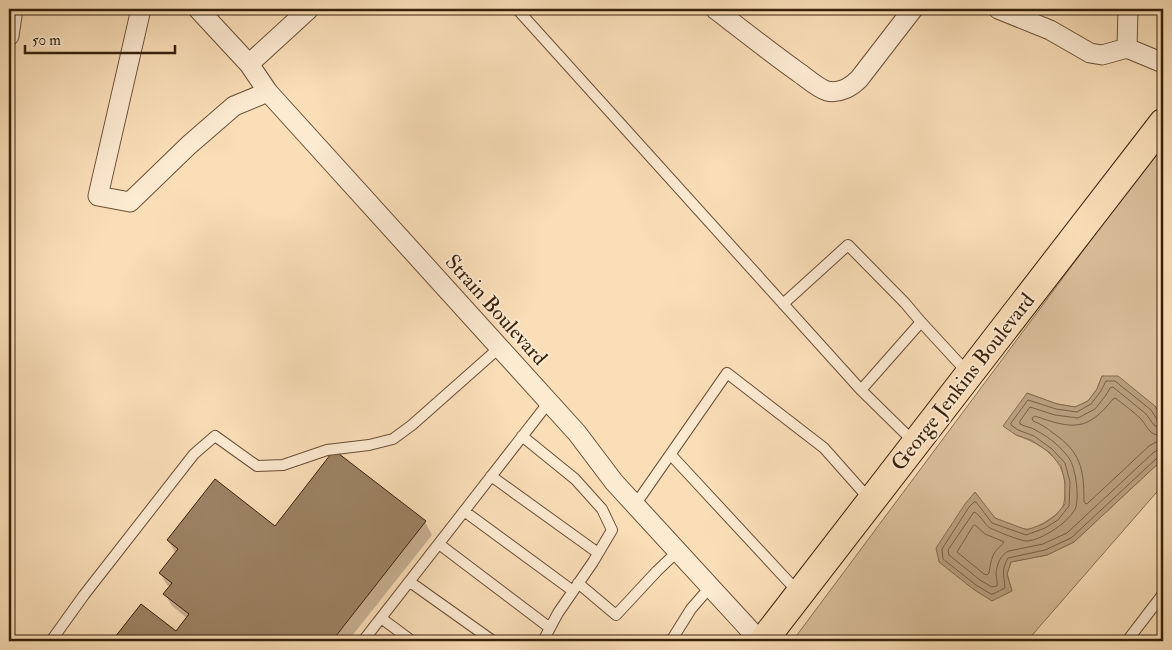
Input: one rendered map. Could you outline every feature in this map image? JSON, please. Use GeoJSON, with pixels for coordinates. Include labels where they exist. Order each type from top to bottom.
{"type":"FeatureCollection","features":[{"type":"Feature","properties":{"kind":"main road","name":"George Jenkins Boulevard"},"geometry":{"type":"LineString","coordinates":[[762,641],[1163,122]]}},
{"type":"Feature","properties":{"kind":"street"},"geometry":{"type":"LineString","coordinates":[[9,36],[13,9]]}},
{"type":"Feature","properties":{"kind":"street"},"geometry":{"type":"LineString","coordinates":[[141,9],[98,196],[130,202],[189,145],[234,106],[268,92]]}},
{"type":"Feature","properties":{"kind":"street","name":"Strain Boulevard"},"geometry":{"type":"LineString","coordinates":[[198,9],[249,64],[268,92],[577,433],[614,482],[762,641]]}},
{"type":"Feature","properties":{"kind":"street"},"geometry":{"type":"LineString","coordinates":[[249,64],[309,9]]}},
{"type":"Feature","properties":{"kind":"street"},"geometry":{"type":"LineString","coordinates":[[715,9],[772,54],[818,87],[828,91],[839,91],[851,86],[859,79],[913,9]]}},
{"type":"Feature","properties":{"kind":"street"},"geometry":{"type":"LineString","coordinates":[[998,9],[1050,30],[1090,53],[1102,55],[1127,48],[1163,64]]}},
{"type":"Feature","properties":{"kind":"street"},"geometry":{"type":"LineString","coordinates":[[1127,48],[1128,9]]}},
{"type":"Feature","properties":{"kind":"lane"},"geometry":{"type":"LineString","coordinates":[[517,9],[861,390],[916,444]]}},
{"type":"Feature","properties":{"kind":"lane"},"geometry":{"type":"LineString","coordinates":[[783,304],[848,245],[905,303],[969,374]]}},
{"type":"Feature","properties":{"kind":"lane"},"geometry":{"type":"LineString","coordinates":[[861,390],[921,322]]}},
{"type":"Feature","properties":{"kind":"lane"},"geometry":{"type":"LineString","coordinates":[[51,641],[84,595],[194,454],[215,436],[256,466],[283,466],[327,450],[369,445],[393,439],[412,425],[499,348]]}},
{"type":"Feature","properties":{"kind":"lane"},"geometry":{"type":"LineString","coordinates":[[635,505],[727,373],[824,448],[871,501]]}},
{"type":"Feature","properties":{"kind":"lane"},"geometry":{"type":"LineString","coordinates":[[363,641],[549,402]]}},
{"type":"Feature","properties":{"kind":"lane"},"geometry":{"type":"LineString","coordinates":[[522,436],[576,479],[602,509],[612,530],[558,613],[543,641]]}},
{"type":"Feature","properties":{"kind":"lane"},"geometry":{"type":"LineString","coordinates":[[671,455],[800,594]]}},
{"type":"Feature","properties":{"kind":"lane"},"geometry":{"type":"LineString","coordinates":[[491,476],[598,553]]}},
{"type":"Feature","properties":{"kind":"lane"},"geometry":{"type":"LineString","coordinates":[[464,512],[616,615],[657,571],[678,552]]}},
{"type":"Feature","properties":{"kind":"lane"},"geometry":{"type":"LineString","coordinates":[[439,544],[550,628]]}},
{"type":"Feature","properties":{"kind":"lane"},"geometry":{"type":"LineString","coordinates":[[410,582],[493,641]]}},
{"type":"Feature","properties":{"kind":"lane"},"geometry":{"type":"LineString","coordinates":[[671,641],[691,609],[710,587]]}},
{"type":"Feature","properties":{"kind":"lane"},"geometry":{"type":"LineString","coordinates":[[1127,641],[1163,594]]}},
{"type":"Feature","properties":{"kind":"lane"},"geometry":{"type":"LineString","coordinates":[[381,618],[412,641]]}},
{"type":"Feature","properties":{"kind":"shaded area"},"geometry":{"type":"Polygon","coordinates":[[[1163,144],[1163,420],[1155,406],[1102,376],[1097,389],[1088,401],[1075,407],[1057,404],[1027,393],[1016,435],[1043,448],[1057,461],[1064,479],[1065,496],[1062,508],[1040,525],[1031,529],[1023,529],[994,517],[975,492],[1012,591],[1007,574],[1011,562],[1047,555],[1074,542],[1163,459],[1163,485],[1027,641],[806,641],[797,635],[1135,181],[1163,144]]]}},
{"type":"Feature","properties":{"kind":"water"},"geometry":{"type":"Polygon","coordinates":[[[1102,376],[1118,376],[1155,406],[1163,420],[1163,459],[1074,542],[1047,555],[1011,562],[1007,574],[1012,591],[992,601],[973,589],[939,562],[936,548],[975,492],[995,518],[1027,530],[1043,524],[1055,516],[1065,504],[1065,482],[1061,466],[1049,452],[1031,440],[1016,435],[1003,426],[1027,393],[1057,404],[1075,407],[1088,401],[1097,389],[1102,376]]]}},
{"type":"Feature","properties":{"kind":"building"},"geometry":{"type":"Polygon","coordinates":[[[334,450],[426,521],[332,641],[122,641],[115,637],[141,604],[176,631],[189,614],[163,594],[172,583],[159,573],[178,549],[167,540],[215,479],[275,526],[334,450]]]}}]}
